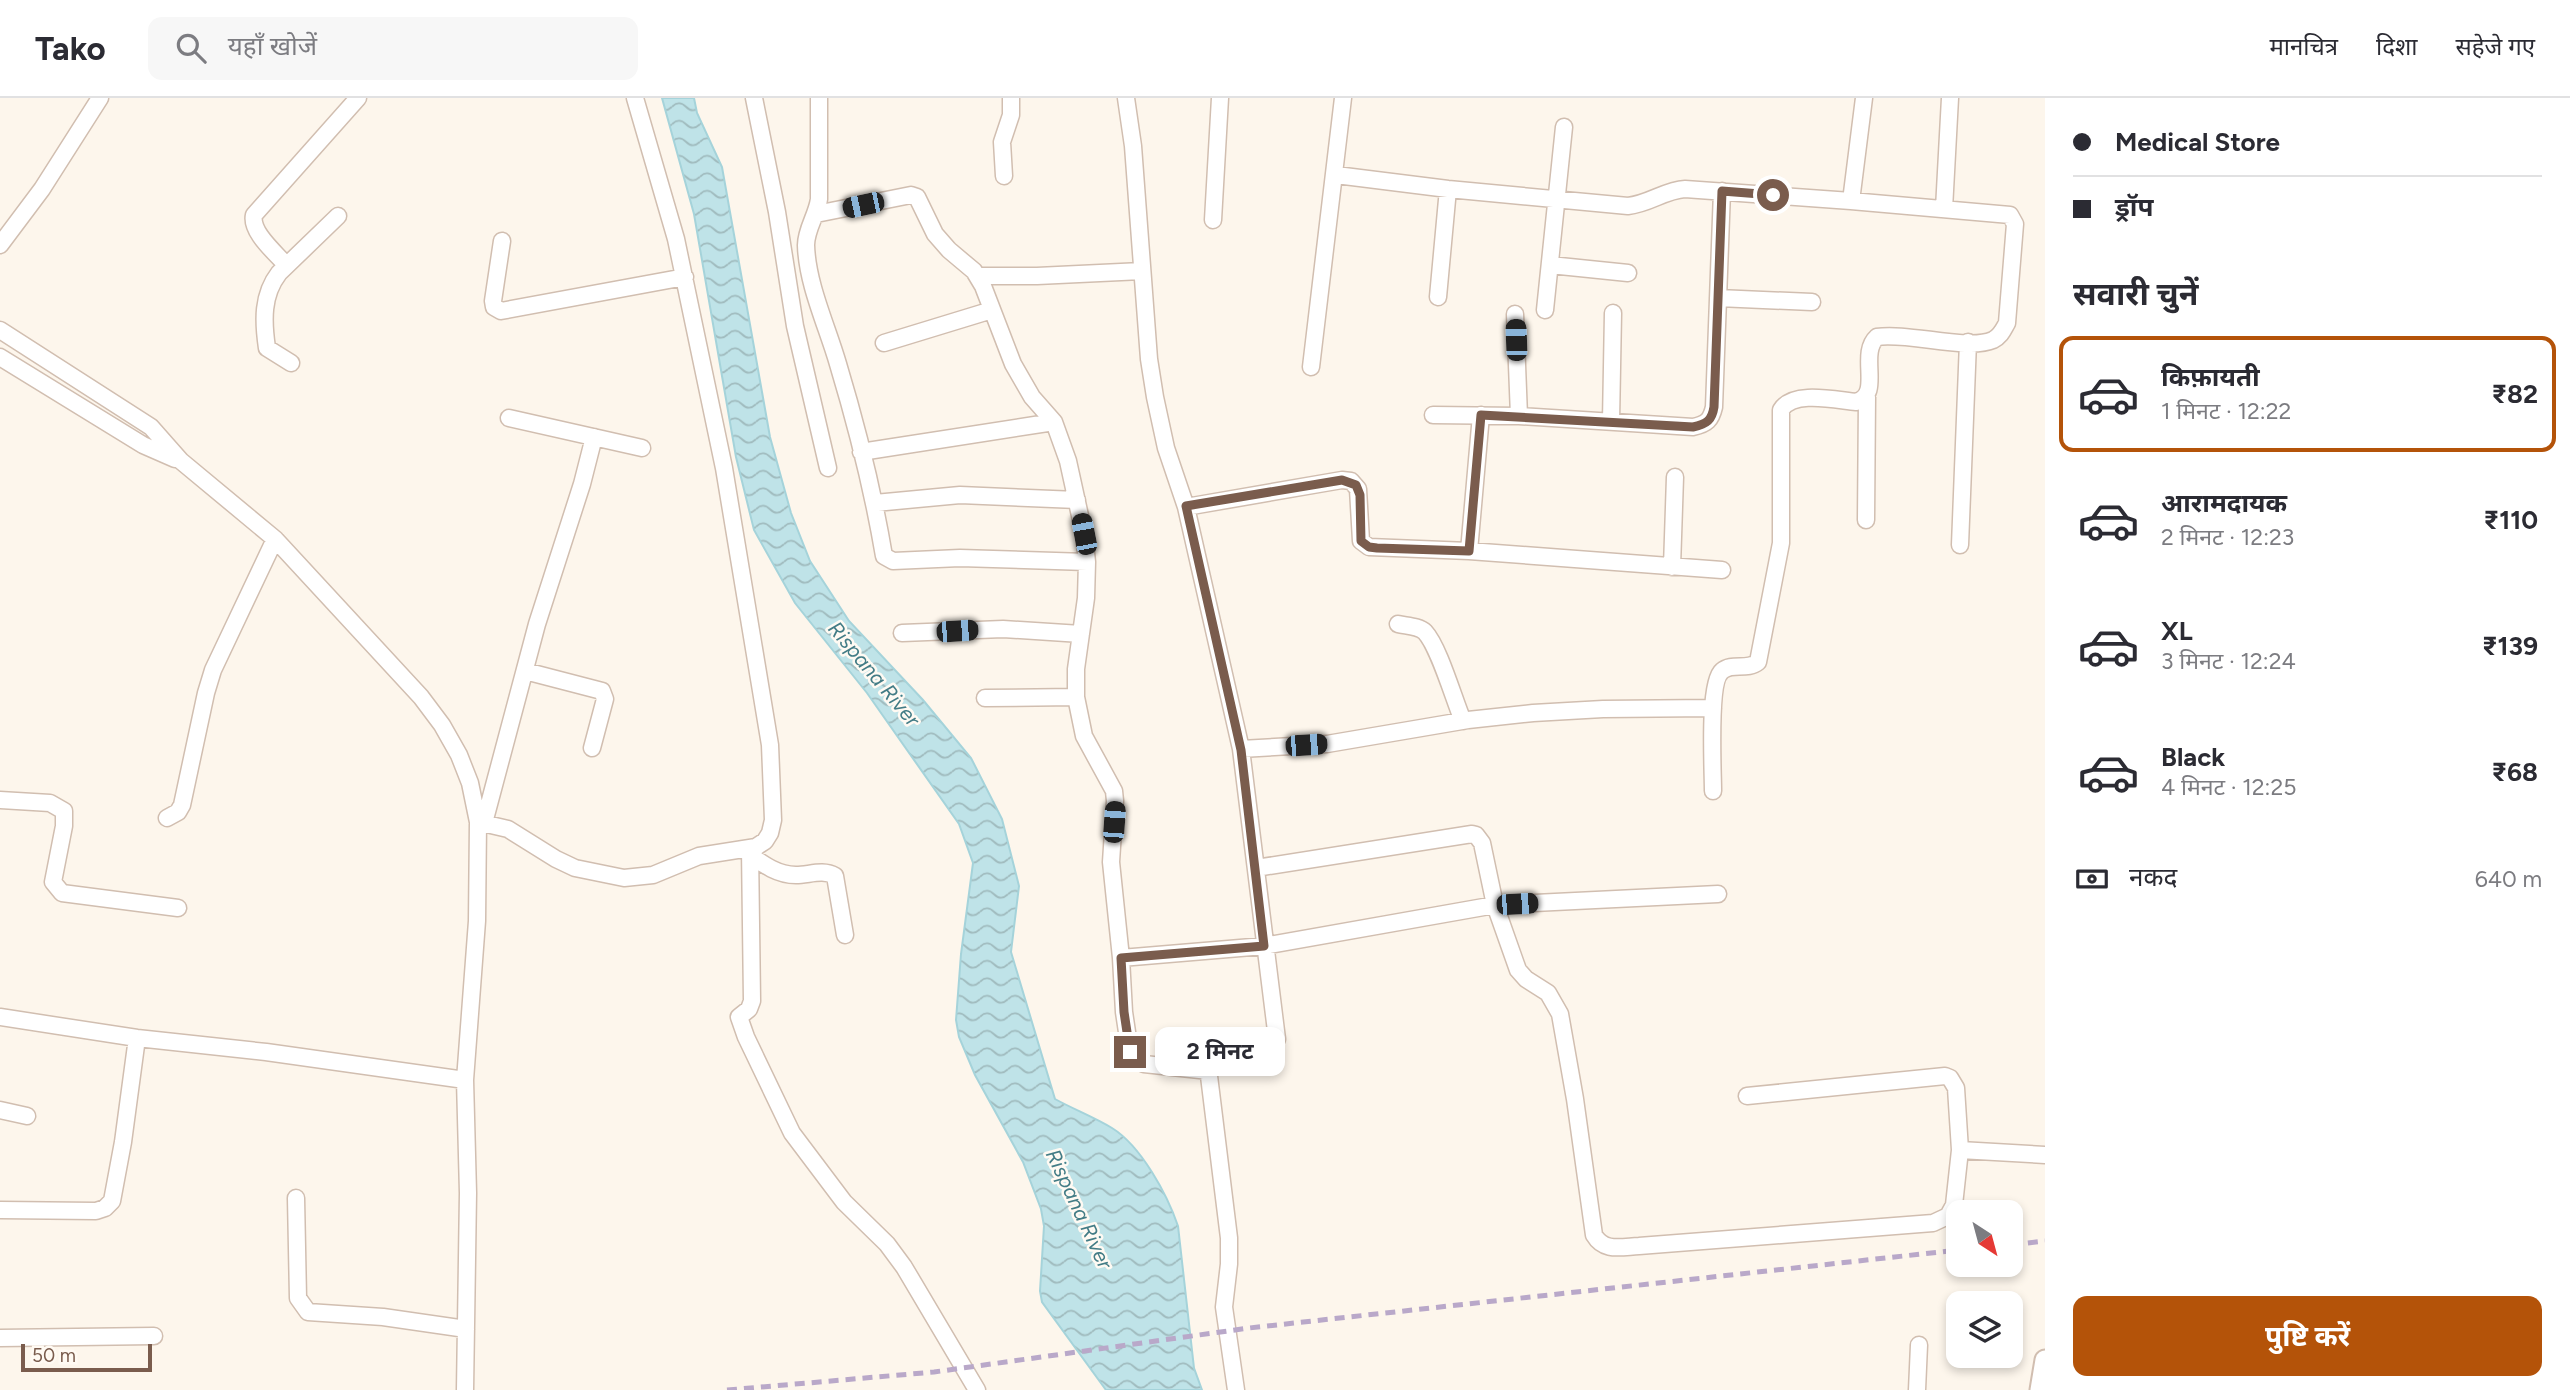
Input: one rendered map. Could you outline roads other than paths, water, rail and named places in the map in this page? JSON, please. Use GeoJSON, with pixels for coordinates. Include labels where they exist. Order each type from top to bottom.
{"type":"FeatureCollection","features":[{"type":"Feature","properties":{"kind":"street"},"geometry":{"type":"LineString","coordinates":[[0,245],[42,188],[100,98]]}},
{"type":"Feature","properties":{"kind":"street"},"geometry":{"type":"LineString","coordinates":[[286,265],[256,229],[254,215],[358,98]]}},
{"type":"Feature","properties":{"kind":"street"},"geometry":{"type":"LineString","coordinates":[[481,822],[508,829],[575,868],[624,878],[653,875],[699,856],[750,852],[765,841],[773,820],[770,745],[724,468],[685,277],[635,98]]}},
{"type":"Feature","properties":{"kind":"street"},"geometry":{"type":"LineString","coordinates":[[754,98],[777,212],[795,326],[828,468]]}},
{"type":"Feature","properties":{"kind":"street"},"geometry":{"type":"LineString","coordinates":[[819,98],[819,199],[806,237],[809,265],[875,503],[884,556],[890,561],[960,558],[1087,562]]}},
{"type":"Feature","properties":{"kind":"street"},"geometry":{"type":"LineString","coordinates":[[1004,176],[1002,142],[1011,115],[1011,98]]}},
{"type":"Feature","properties":{"kind":"street"},"geometry":{"type":"LineString","coordinates":[[816,214],[914,196],[920,200],[926,217],[941,241],[977,276],[1018,375],[1032,397],[1054,422],[1068,461],[1087,562],[1082,634],[1076,669],[1076,697],[1084,736],[1114,790],[1111,862],[1130,1052],[1144,1063],[1209,1071],[1219,1064],[1268,1051],[1276,1044],[1276,1034],[1241,750],[1186,506],[1160,428],[1149,359],[1133,146],[1126,98]]}},
{"type":"Feature","properties":{"kind":"street"},"geometry":{"type":"LineString","coordinates":[[1213,220],[1220,98]]}},
{"type":"Feature","properties":{"kind":"street"},"geometry":{"type":"LineString","coordinates":[[1311,368],[1336,175],[1343,98]]}},
{"type":"Feature","properties":{"kind":"street"},"geometry":{"type":"LineString","coordinates":[[1851,201],[1864,98]]}},
{"type":"Feature","properties":{"kind":"street"},"geometry":{"type":"LineString","coordinates":[[1944,209],[1950,98]]}},
{"type":"Feature","properties":{"kind":"street"},"geometry":{"type":"LineString","coordinates":[[1545,310],[1564,127]]}},
{"type":"Feature","properties":{"kind":"street"},"geometry":{"type":"LineString","coordinates":[[1336,175],[1448,189],[1628,205],[1643,203],[1674,190],[1722,191],[2006,213],[2013,218],[2015,224],[2007,323],[1997,338],[1968,342],[1877,337],[1871,344],[1867,397],[1866,520]]}},
{"type":"Feature","properties":{"kind":"street"},"geometry":{"type":"LineString","coordinates":[[1438,297],[1448,189]]}},
{"type":"Feature","properties":{"kind":"street"},"geometry":{"type":"LineString","coordinates":[[1433,415],[1519,416],[1693,427],[1704,425],[1710,419],[1714,407],[1722,191]]}},
{"type":"Feature","properties":{"kind":"street"},"geometry":{"type":"LineString","coordinates":[[291,363],[268,351],[265,298],[271,283],[286,265],[338,216]]}},
{"type":"Feature","properties":{"kind":"street"},"geometry":{"type":"LineString","coordinates":[[502,241],[493,301],[495,307],[501,311],[685,277]]}},
{"type":"Feature","properties":{"kind":"street"},"geometry":{"type":"LineString","coordinates":[[1549,265],[1628,273]]}},
{"type":"Feature","properties":{"kind":"street"},"geometry":{"type":"LineString","coordinates":[[977,276],[1142,271]]}},
{"type":"Feature","properties":{"kind":"street"},"geometry":{"type":"LineString","coordinates":[[1718,298],[1812,302]]}},
{"type":"Feature","properties":{"kind":"street"},"geometry":{"type":"LineString","coordinates":[[884,343],[992,310]]}},
{"type":"Feature","properties":{"kind":"street"},"geometry":{"type":"LineString","coordinates":[[1611,421],[1613,313]]}},
{"type":"Feature","properties":{"kind":"street"},"geometry":{"type":"LineString","coordinates":[[1515,314],[1519,416]]}},
{"type":"Feature","properties":{"kind":"street"},"geometry":{"type":"LineString","coordinates":[[0,330],[151,427],[181,461],[275,539],[421,697],[442,725],[459,755],[481,822]]}},
{"type":"Feature","properties":{"kind":"street"},"geometry":{"type":"LineString","coordinates":[[1960,545],[1968,342]]}},
{"type":"Feature","properties":{"kind":"street"},"geometry":{"type":"LineString","coordinates":[[0,357],[142,445],[181,461]]}},
{"type":"Feature","properties":{"kind":"street"},"geometry":{"type":"LineString","coordinates":[[1713,791],[1713,708],[1716,682],[1721,671],[1730,667],[1754,665],[1761,656],[1781,543],[1781,410],[1794,399],[1856,402],[1867,397]]}},
{"type":"Feature","properties":{"kind":"street"},"geometry":{"type":"LineString","coordinates":[[1469,551],[1481,415]]}},
{"type":"Feature","properties":{"kind":"street"},"geometry":{"type":"LineString","coordinates":[[509,418],[642,448]]}},
{"type":"Feature","properties":{"kind":"street"},"geometry":{"type":"LineString","coordinates":[[861,452],[1054,422]]}},
{"type":"Feature","properties":{"kind":"street"},"geometry":{"type":"LineString","coordinates":[[465,1390],[468,1193],[465,1080],[477,921],[481,822],[594,437]]}},
{"type":"Feature","properties":{"kind":"street"},"geometry":{"type":"LineString","coordinates":[[1672,567],[1675,477]]}},
{"type":"Feature","properties":{"kind":"street"},"geometry":{"type":"LineString","coordinates":[[1186,506],[1342,480],[1356,485],[1360,495],[1361,541],[1377,548],[1469,551],[1722,570]]}},
{"type":"Feature","properties":{"kind":"street"},"geometry":{"type":"LineString","coordinates":[[875,503],[960,495],[1077,500]]}},
{"type":"Feature","properties":{"kind":"street"},"geometry":{"type":"LineString","coordinates":[[167,818],[178,812],[182,806],[213,670],[275,539]]}},
{"type":"Feature","properties":{"kind":"street"},"geometry":{"type":"LineString","coordinates":[[1398,624],[1421,629],[1426,634],[1463,721]]}},
{"type":"Feature","properties":{"kind":"street"},"geometry":{"type":"LineString","coordinates":[[902,633],[1003,629],[1082,634]]}},
{"type":"Feature","properties":{"kind":"street"},"geometry":{"type":"LineString","coordinates":[[525,671],[602,691],[605,699],[592,748]]}},
{"type":"Feature","properties":{"kind":"street"},"geometry":{"type":"LineString","coordinates":[[985,698],[1076,697]]}},
{"type":"Feature","properties":{"kind":"street"},"geometry":{"type":"LineString","coordinates":[[1241,750],[1363,739],[1463,721],[1533,713],[1713,708]]}},
{"type":"Feature","properties":{"kind":"street"},"geometry":{"type":"LineString","coordinates":[[0,800],[50,803],[64,811],[64,827],[53,882],[62,893],[178,908]]}},
{"type":"Feature","properties":{"kind":"street"},"geometry":{"type":"LineString","coordinates":[[1256,869],[1475,835],[1482,843],[1495,905],[1518,970],[1526,979],[1548,993],[1560,1014],[1594,1235],[1599,1244],[1606,1247],[1639,1246],[1933,1223],[1948,1216],[1954,1205],[1960,1150],[1956,1088],[1950,1078],[1945,1076],[1747,1097]]}},
{"type":"Feature","properties":{"kind":"street"},"geometry":{"type":"LineString","coordinates":[[750,852],[781,873],[825,873],[835,876],[845,935]]}},
{"type":"Feature","properties":{"kind":"street"},"geometry":{"type":"LineString","coordinates":[[750,852],[752,1001],[749,1009],[739,1017],[746,1037],[792,1133],[844,1202],[894,1252],[977,1390]]}},
{"type":"Feature","properties":{"kind":"street"},"geometry":{"type":"LineString","coordinates":[[1121,958],[1264,946],[1495,905],[1718,894]]}},
{"type":"Feature","properties":{"kind":"street"},"geometry":{"type":"LineString","coordinates":[[0,1017],[136,1038],[266,1052],[465,1080]]}},
{"type":"Feature","properties":{"kind":"street"},"geometry":{"type":"LineString","coordinates":[[0,1210],[96,1211],[109,1205],[114,1195],[136,1038]]}},
{"type":"Feature","properties":{"kind":"street"},"geometry":{"type":"LineString","coordinates":[[1209,1071],[1229,1238],[1224,1307],[1236,1390]]}},
{"type":"Feature","properties":{"kind":"street"},"geometry":{"type":"LineString","coordinates":[[0,1110],[27,1116]]}},
{"type":"Feature","properties":{"kind":"street"},"geometry":{"type":"LineString","coordinates":[[1960,1150],[2045,1155]]}},
{"type":"Feature","properties":{"kind":"street"},"geometry":{"type":"LineString","coordinates":[[296,1198],[298,1298],[308,1312],[383,1317],[466,1329]]}},
{"type":"Feature","properties":{"kind":"street"},"geometry":{"type":"LineString","coordinates":[[0,1338],[154,1336]]}},
{"type":"Feature","properties":{"kind":"street"},"geometry":{"type":"LineString","coordinates":[[1917,1390],[1919,1345]]}},
{"type":"Feature","properties":{"kind":"street"},"geometry":{"type":"LineString","coordinates":[[2040,1390],[2045,1360]]}},
{"type":"Feature","properties":{"kind":"water","name":"Rispana River"},"geometry":{"type":"Polygon","coordinates":[[[662,98],[694,98],[697,113],[722,167],[770,437],[791,513],[810,561],[849,621],[923,700],[971,758],[1002,819],[1019,886],[1011,952],[1055,1099],[1123,1136],[1143,1158],[1167,1200],[1178,1226],[1194,1368],[1202,1390],[1106,1390],[1042,1302],[1040,1291],[1044,1226],[1041,1209],[1023,1162],[975,1075],[959,1037],[956,1020],[961,954],[973,863],[959,824],[867,693],[795,603],[754,530],[736,457],[694,214],[662,98]]]}},
{"type":"Feature","properties":{"kind":"railway"},"geometry":{"type":"LineString","coordinates":[[2023,1244],[2045,1241]]}},
{"type":"Feature","properties":{"kind":"railway"},"geometry":{"type":"LineString","coordinates":[[727,1390],[934,1372],[1249,1328],[1946,1251]]}}]}
